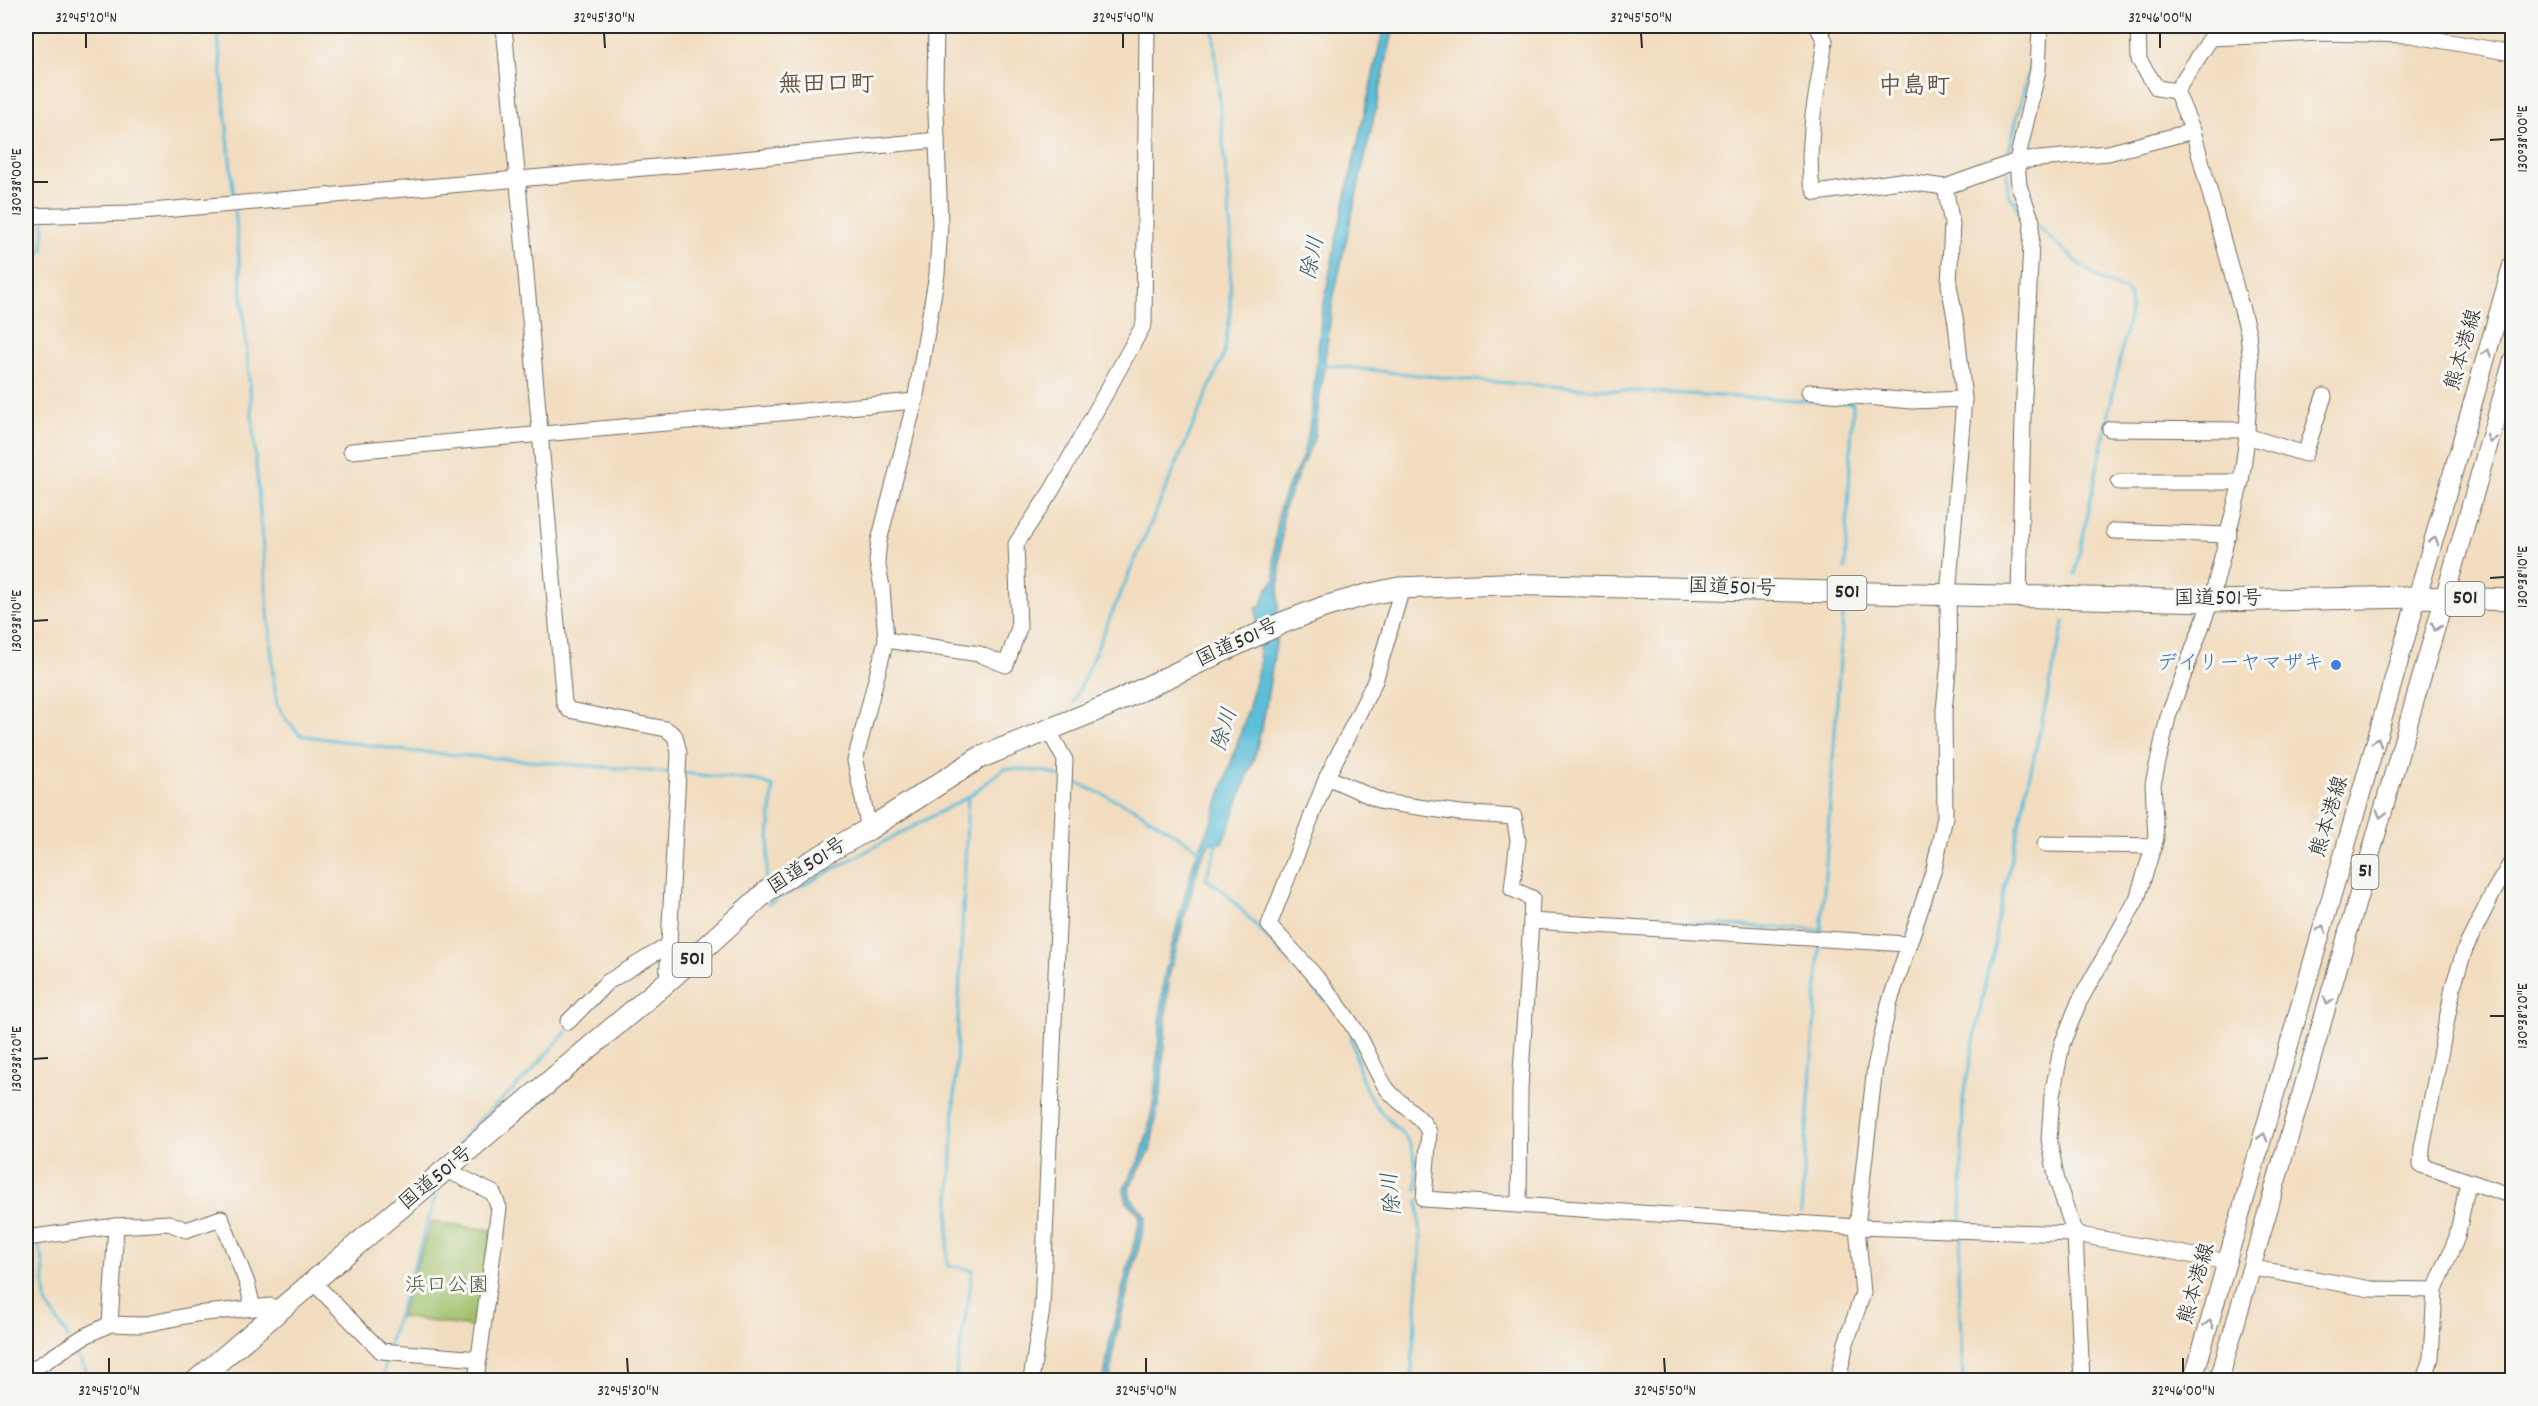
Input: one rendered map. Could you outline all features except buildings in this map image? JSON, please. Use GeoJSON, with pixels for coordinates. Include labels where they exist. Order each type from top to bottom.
{"type":"FeatureCollection","features":[{"type":"Feature","properties":{"kind":"highway","name":"国道501号"},"geometry":{"type":"LineString","coordinates":[[197,1380],[667,982],[768,890],[810,862],[869,829],[979,758],[1107,706],[1282,623],[1335,604],[1399,588],[1501,584],[2211,601],[2418,597],[2512,600]]}},
{"type":"Feature","properties":{"kind":"main road","name":"熊本港線"},"geometry":{"type":"LineString","coordinates":[[2193,1380],[2512,266]]}},
{"type":"Feature","properties":{"kind":"main road","name":"51"},"geometry":{"type":"LineString","coordinates":[[2219,1380],[2512,363]]}},
{"type":"Feature","properties":{"kind":"main road"},"geometry":{"type":"LineString","coordinates":[[2474,398],[2500,406]]}},
{"type":"Feature","properties":{"kind":"street"},"geometry":{"type":"LineString","coordinates":[[504,26],[564,703],[569,710],[666,729],[675,736],[679,753],[667,982]]}},
{"type":"Feature","properties":{"kind":"street"},"geometry":{"type":"LineString","coordinates":[[869,829],[855,761],[886,640],[882,587],[877,561],[879,541],[915,401],[937,274],[940,224],[936,26]]}},
{"type":"Feature","properties":{"kind":"street"},"geometry":{"type":"LineString","coordinates":[[886,640],[979,654],[1006,665],[1019,628],[1016,544],[1052,490],[1144,324],[1147,26]]}},
{"type":"Feature","properties":{"kind":"street"},"geometry":{"type":"LineString","coordinates":[[1817,26],[1825,40],[1813,115],[1810,156],[1811,182],[1816,193],[1900,182],[1945,187],[2017,161],[2108,153],[2193,131]]}},
{"type":"Feature","properties":{"kind":"street"},"geometry":{"type":"LineString","coordinates":[[2019,596],[2023,417],[2032,221],[2019,186],[2017,161],[2038,70],[2040,26]]}},
{"type":"Feature","properties":{"kind":"street"},"geometry":{"type":"LineString","coordinates":[[2138,26],[2139,60],[2148,76],[2157,88],[2176,91]]}},
{"type":"Feature","properties":{"kind":"street"},"geometry":{"type":"LineString","coordinates":[[2176,91],[2211,38],[2322,29],[2411,35],[2512,52]]}},
{"type":"Feature","properties":{"kind":"street"},"geometry":{"type":"LineString","coordinates":[[2082,1380],[2075,1234],[2058,1181],[2049,1139],[2054,1085],[2062,1044],[2079,1002],[2137,899],[2154,846],[2156,838],[2153,784],[2168,717],[2211,601],[2241,482],[2247,433],[2251,367],[2248,332],[2193,131],[2176,91]]}},
{"type":"Feature","properties":{"kind":"street"},"geometry":{"type":"LineString","coordinates":[[26,216],[129,213],[937,140]]}},
{"type":"Feature","properties":{"kind":"street"},"geometry":{"type":"LineString","coordinates":[[1838,1380],[1846,1343],[1863,1293],[1857,1227],[1875,1067],[1889,1004],[1907,944],[1934,869],[1945,817],[1944,710],[1950,662],[1948,596],[1964,399],[1956,323],[1949,285],[1952,224],[1945,187]]}},
{"type":"Feature","properties":{"kind":"street"},"geometry":{"type":"LineString","coordinates":[[1809,392],[1912,401],[1964,399]]}},
{"type":"Feature","properties":{"kind":"street"},"geometry":{"type":"LineString","coordinates":[[2110,429],[2247,433],[2305,454],[2324,396]]}},
{"type":"Feature","properties":{"kind":"street"},"geometry":{"type":"LineString","coordinates":[[351,451],[733,418],[835,406],[915,401]]}},
{"type":"Feature","properties":{"kind":"street"},"geometry":{"type":"LineString","coordinates":[[2119,482],[2241,482]]}},
{"type":"Feature","properties":{"kind":"street"},"geometry":{"type":"LineString","coordinates":[[2114,531],[2229,535]]}},
{"type":"Feature","properties":{"kind":"street"},"geometry":{"type":"LineString","coordinates":[[1399,588],[1399,599],[1374,681],[1327,777],[1269,925],[1314,972],[1338,1005],[1359,1036],[1386,1088],[1425,1124],[1429,1132],[1424,1199],[1857,1227],[2075,1234],[2228,1262]]}},
{"type":"Feature","properties":{"kind":"street"},"geometry":{"type":"LineString","coordinates":[[1031,1380],[1042,1309],[1065,760],[1048,729]]}},
{"type":"Feature","properties":{"kind":"street"},"geometry":{"type":"LineString","coordinates":[[1327,777],[1383,802],[1460,813],[1514,817],[1518,840],[1512,889],[1532,898],[1520,1088],[1519,1205]]}},
{"type":"Feature","properties":{"kind":"street"},"geometry":{"type":"LineString","coordinates":[[2045,844],[2154,846]]}},
{"type":"Feature","properties":{"kind":"street"},"geometry":{"type":"LineString","coordinates":[[2512,861],[2465,949],[2454,983],[2422,1148],[2421,1165],[2512,1196]]}},
{"type":"Feature","properties":{"kind":"street"},"geometry":{"type":"LineString","coordinates":[[1531,921],[1907,944]]}},
{"type":"Feature","properties":{"kind":"street"},"geometry":{"type":"LineString","coordinates":[[567,1022],[606,983],[670,944]]}},
{"type":"Feature","properties":{"kind":"street"},"geometry":{"type":"LineString","coordinates":[[447,1170],[493,1193],[500,1208],[476,1380]]}},
{"type":"Feature","properties":{"kind":"street"},"geometry":{"type":"LineString","coordinates":[[2424,1380],[2431,1358],[2435,1290],[2457,1237],[2468,1182]]}},
{"type":"Feature","properties":{"kind":"street"},"geometry":{"type":"LineString","coordinates":[[26,1238],[116,1226],[169,1223],[186,1230],[221,1218],[247,1282],[254,1308]]}},
{"type":"Feature","properties":{"kind":"street"},"geometry":{"type":"LineString","coordinates":[[110,1324],[116,1226]]}},
{"type":"Feature","properties":{"kind":"street"},"geometry":{"type":"LineString","coordinates":[[2253,1268],[2372,1289],[2435,1290]]}},
{"type":"Feature","properties":{"kind":"street"},"geometry":{"type":"LineString","coordinates":[[314,1283],[381,1351],[479,1359]]}},
{"type":"Feature","properties":{"kind":"street"},"geometry":{"type":"LineString","coordinates":[[26,1374],[83,1337],[110,1324],[141,1325],[196,1314],[270,1306],[282,1309]]}},
{"type":"Feature","properties":{"kind":"green space","name":"浜口公園"},"geometry":{"type":"Polygon","coordinates":[[[431,1222],[492,1230],[477,1328],[399,1317],[431,1222]]]}},
{"type":"Feature","properties":{"kind":"water"},"geometry":{"type":"Polygon","coordinates":[[[1384,26],[1394,26],[1333,299],[1314,438],[1283,510],[1276,643],[1264,717],[1255,755],[1227,833],[1221,843],[1210,843],[1200,859],[1169,976],[1161,1087],[1150,1151],[1129,1188],[1130,1197],[1146,1217],[1114,1345],[1110,1380],[1104,1380],[1110,1339],[1140,1220],[1139,1213],[1127,1202],[1124,1189],[1141,1156],[1154,1100],[1164,977],[1194,861],[1213,819],[1249,707],[1260,662],[1256,607],[1261,607],[1267,590],[1275,580],[1274,550],[1279,510],[1301,461],[1309,432],[1322,314],[1336,240],[1384,26]]]}},
{"type":"Feature","properties":{"kind":"waterway"},"geometry":{"type":"LineString","coordinates":[[217,26],[234,199]]}},
{"type":"Feature","properties":{"kind":"waterway"},"geometry":{"type":"LineString","coordinates":[[1074,701],[1224,354],[1230,316],[1231,232],[1213,26]]}},
{"type":"Feature","properties":{"kind":"waterway"},"geometry":{"type":"LineString","coordinates":[[2007,159],[2031,60]]}},
{"type":"Feature","properties":{"kind":"waterway"},"geometry":{"type":"LineString","coordinates":[[2007,171],[2008,193],[2016,204],[2024,226],[2027,226]]}},
{"type":"Feature","properties":{"kind":"waterway"},"geometry":{"type":"LineString","coordinates":[[235,209],[274,683],[277,704],[284,717],[300,735],[408,751],[674,773]]}},
{"type":"Feature","properties":{"kind":"waterway"},"geometry":{"type":"LineString","coordinates":[[26,454],[29,268],[32,261],[43,250],[44,222]]}},
{"type":"Feature","properties":{"kind":"waterway"},"geometry":{"type":"LineString","coordinates":[[2037,226],[2083,267],[2103,281],[2129,293],[2131,307],[2075,574]]}},
{"type":"Feature","properties":{"kind":"waterway"},"geometry":{"type":"LineString","coordinates":[[1321,364],[1520,384],[1853,403],[1845,569]]}},
{"type":"Feature","properties":{"kind":"waterway"},"geometry":{"type":"LineString","coordinates":[[1821,934],[1843,616]]}},
{"type":"Feature","properties":{"kind":"waterway"},"geometry":{"type":"LineString","coordinates":[[1961,1226],[1963,1099],[1988,969],[1994,952],[1996,927],[2064,622]]}},
{"type":"Feature","properties":{"kind":"waterway"},"geometry":{"type":"LineString","coordinates":[[768,904],[968,797],[1005,768],[1048,772],[1059,776]]}},
{"type":"Feature","properties":{"kind":"waterway"},"geometry":{"type":"LineString","coordinates":[[683,773],[759,781],[773,787],[766,881]]}},
{"type":"Feature","properties":{"kind":"waterway"},"geometry":{"type":"LineString","coordinates":[[1068,779],[1134,808],[1200,850],[1202,849]]}},
{"type":"Feature","properties":{"kind":"waterway"},"geometry":{"type":"LineString","coordinates":[[955,1380],[973,1270],[947,1265],[968,797]]}},
{"type":"Feature","properties":{"kind":"waterway","name":"除川"},"geometry":{"type":"LineString","coordinates":[[1217,840],[1206,879],[1223,890],[1327,1002]]}},
{"type":"Feature","properties":{"kind":"waterway"},"geometry":{"type":"LineString","coordinates":[[1682,923],[1821,930]]}},
{"type":"Feature","properties":{"kind":"waterway"},"geometry":{"type":"LineString","coordinates":[[675,954],[696,943]]}},
{"type":"Feature","properties":{"kind":"waterway"},"geometry":{"type":"LineString","coordinates":[[1801,1213],[1820,944]]}},
{"type":"Feature","properties":{"kind":"waterway"},"geometry":{"type":"LineString","coordinates":[[590,1010],[619,984],[664,960]]}},
{"type":"Feature","properties":{"kind":"waterway"},"geometry":{"type":"LineString","coordinates":[[457,1147],[470,1129],[524,1079],[570,1028]]}},
{"type":"Feature","properties":{"kind":"waterway","name":"除川"},"geometry":{"type":"LineString","coordinates":[[1351,1036],[1367,1091],[1385,1117],[1411,1145],[1415,1160],[1417,1190]]}},
{"type":"Feature","properties":{"kind":"waterway"},"geometry":{"type":"LineString","coordinates":[[388,1347],[438,1189]]}},
{"type":"Feature","properties":{"kind":"waterway","name":"除川"},"geometry":{"type":"LineString","coordinates":[[1411,1380],[1421,1239],[1418,1200]]}},
{"type":"Feature","properties":{"kind":"waterway"},"geometry":{"type":"LineString","coordinates":[[1961,1236],[1958,1274],[1963,1380]]}},
{"type":"Feature","properties":{"kind":"waterway"},"geometry":{"type":"LineString","coordinates":[[38,1242],[43,1261],[46,1302],[69,1339]]}},
{"type":"Feature","properties":{"kind":"waterway"},"geometry":{"type":"LineString","coordinates":[[72,1348],[92,1380]]}},
{"type":"Feature","properties":{"kind":"waterway"},"geometry":{"type":"LineString","coordinates":[[383,1380],[386,1357]]}},
{"type":"Feature","properties":{"kind":"waterway"},"geometry":{"type":"LineString","coordinates":[[2056,1380],[2078,1378]]}},
{"type":"Feature","properties":{"kind":"waterway"},"geometry":{"type":"LineString","coordinates":[[2088,1378],[2161,1379]]}},
{"type":"Feature","properties":{"kind":"place","name":"デイリーヤマザキ"},"geometry":{"type":"Point","coordinates":[2336,665]}},
{"type":"Feature","properties":{"kind":"district","name":"無田口町"},"geometry":{"type":"Point","coordinates":[826,86]}},
{"type":"Feature","properties":{"kind":"district","name":"中島町"},"geometry":{"type":"Point","coordinates":[1914,88]}}]}
